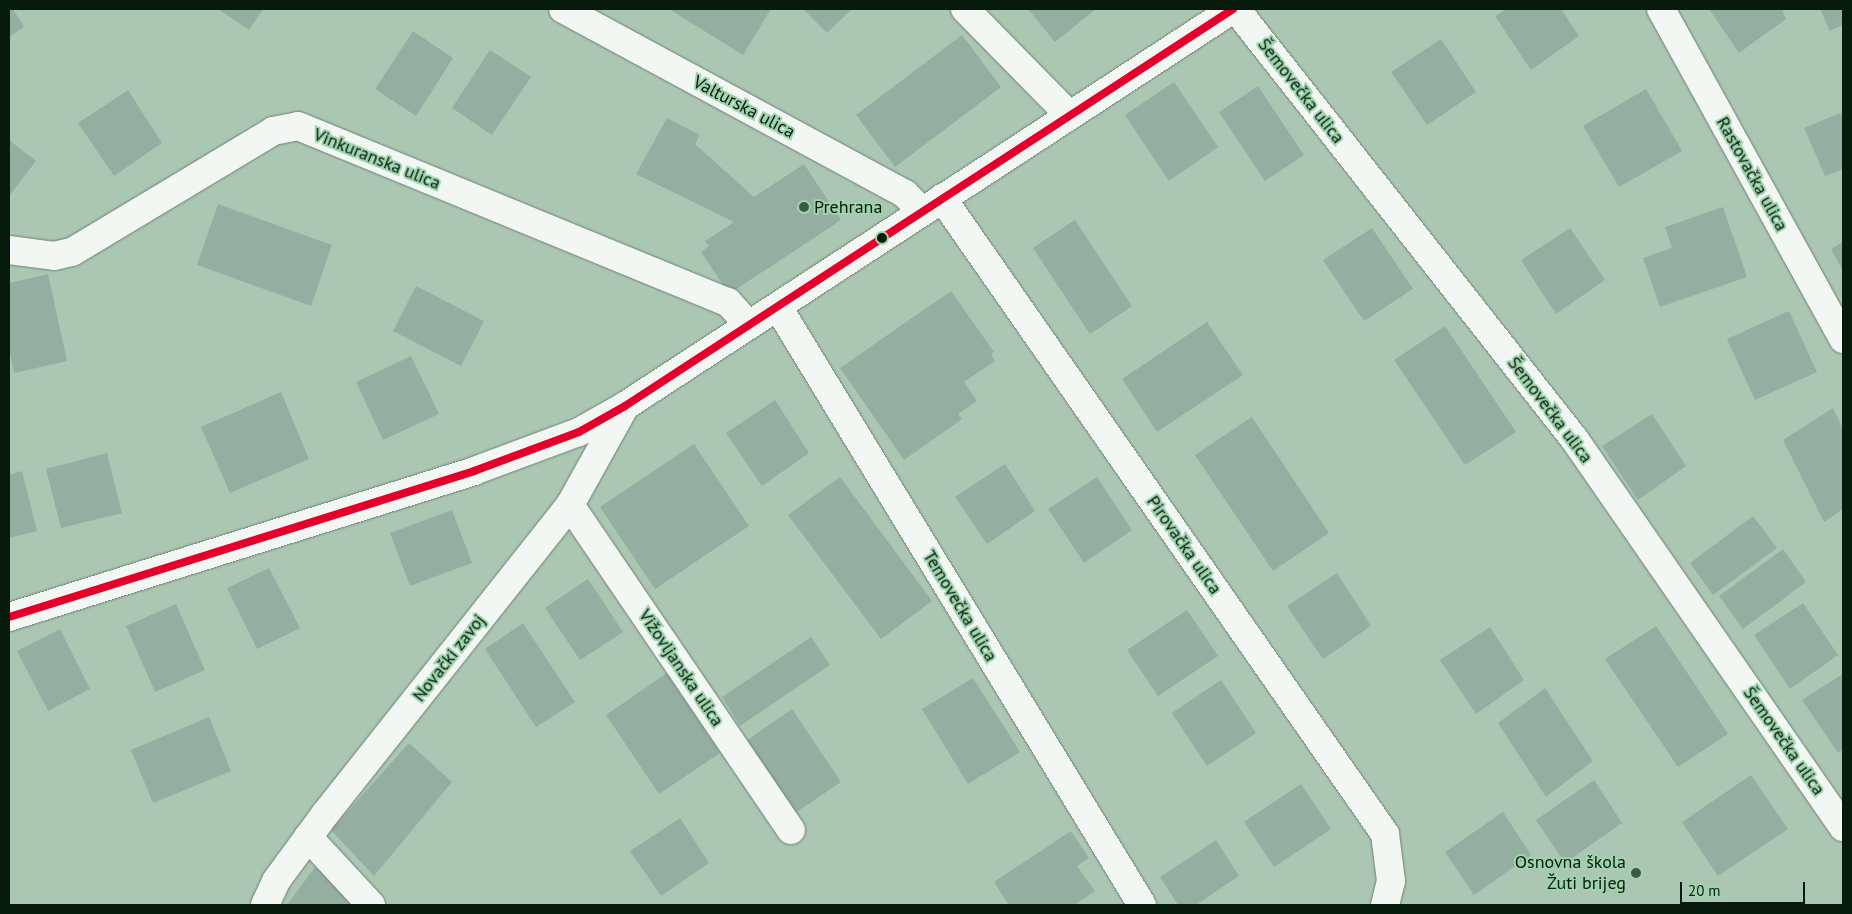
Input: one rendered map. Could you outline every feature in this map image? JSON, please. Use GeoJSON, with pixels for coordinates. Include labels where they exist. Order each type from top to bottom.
{"type":"FeatureCollection","features":[{"type":"Feature","properties":{"kind":"street","name":"Valturska ulica"},"geometry":{"type":"LineString","coordinates":[[563,9],[905,194],[932,204]]}},
{"type":"Feature","properties":{"kind":"street"},"geometry":{"type":"LineString","coordinates":[[965,9],[1069,115]]}},
{"type":"Feature","properties":{"kind":"street"},"geometry":{"type":"LineString","coordinates":[[9,617],[534,451],[625,406],[932,204],[1234,9]]}},
{"type":"Feature","properties":{"kind":"street","name":"Šemovečka ulica"},"geometry":{"type":"LineString","coordinates":[[1234,9],[1575,440],[1843,827]]}},
{"type":"Feature","properties":{"kind":"street","name":"Rastovačka ulica"},"geometry":{"type":"LineString","coordinates":[[1661,9],[1843,339]]}},
{"type":"Feature","properties":{"kind":"street","name":"Vinkuranska ulica"},"geometry":{"type":"LineString","coordinates":[[9,250],[54,256],[72,252],[273,131],[298,126],[728,302],[749,325]]}},
{"type":"Feature","properties":{"kind":"street","name":"Pirovačka ulica"},"geometry":{"type":"LineString","coordinates":[[932,204],[1385,834],[1391,881],[1385,905]]}},
{"type":"Feature","properties":{"kind":"street","name":"Temovečka ulica"},"geometry":{"type":"LineString","coordinates":[[778,307],[1142,905]]}},
{"type":"Feature","properties":{"kind":"street","name":"Novački zavoj"},"geometry":{"type":"LineString","coordinates":[[265,905],[276,881],[308,838],[570,505],[625,406]]}},
{"type":"Feature","properties":{"kind":"street","name":"Vižovljanska ulica"},"geometry":{"type":"LineString","coordinates":[[570,505],[791,830]]}},
{"type":"Feature","properties":{"kind":"street"},"geometry":{"type":"LineString","coordinates":[[308,838],[371,905]]}},
{"type":"Feature","properties":{"kind":"building"},"geometry":{"type":"Polygon","coordinates":[[[9,9],[13,9],[24,27],[9,37],[9,9]]]}},
{"type":"Feature","properties":{"kind":"building"},"geometry":{"type":"Polygon","coordinates":[[[218,9],[263,9],[249,30],[218,9]]]}},
{"type":"Feature","properties":{"kind":"building"},"geometry":{"type":"Polygon","coordinates":[[[669,9],[771,9],[743,55],[669,9]]]}},
{"type":"Feature","properties":{"kind":"building"},"geometry":{"type":"Polygon","coordinates":[[[803,9],[852,9],[827,33],[803,9]]]}},
{"type":"Feature","properties":{"kind":"building"},"geometry":{"type":"Polygon","coordinates":[[[1028,9],[1096,9],[1055,42],[1028,9]]]}},
{"type":"Feature","properties":{"kind":"building"},"geometry":{"type":"Polygon","coordinates":[[[1506,9],[1561,9],[1579,36],[1531,70],[1495,16],[1506,9]]]}},
{"type":"Feature","properties":{"kind":"building"},"geometry":{"type":"Polygon","coordinates":[[[1709,9],[1782,9],[1786,19],[1739,53],[1709,9]]]}},
{"type":"Feature","properties":{"kind":"building"},"geometry":{"type":"Polygon","coordinates":[[[1820,9],[1843,9],[1843,25],[1830,31],[1820,9]]]}},
{"type":"Feature","properties":{"kind":"building"},"geometry":{"type":"Polygon","coordinates":[[[413,31],[453,58],[416,116],[375,89],[413,31]]]}},
{"type":"Feature","properties":{"kind":"building"},"geometry":{"type":"Polygon","coordinates":[[[962,35],[1001,87],[895,167],[856,115],[962,35]]]}},
{"type":"Feature","properties":{"kind":"building"},"geometry":{"type":"Polygon","coordinates":[[[1441,39],[1476,92],[1427,125],[1391,72],[1441,39]]]}},
{"type":"Feature","properties":{"kind":"building"},"geometry":{"type":"Polygon","coordinates":[[[490,50],[531,77],[492,135],[452,108],[490,50]]]}},
{"type":"Feature","properties":{"kind":"building"},"geometry":{"type":"Polygon","coordinates":[[[1174,82],[1218,147],[1169,181],[1125,115],[1174,82]]]}},
{"type":"Feature","properties":{"kind":"building"},"geometry":{"type":"Polygon","coordinates":[[[1258,86],[1304,155],[1265,181],[1219,112],[1258,86]]]}},
{"type":"Feature","properties":{"kind":"building"},"geometry":{"type":"Polygon","coordinates":[[[1646,89],[1682,151],[1619,187],[1583,126],[1646,89]]]}},
{"type":"Feature","properties":{"kind":"building"},"geometry":{"type":"Polygon","coordinates":[[[128,90],[162,143],[114,176],[78,123],[128,90]]]}},
{"type":"Feature","properties":{"kind":"building"},"geometry":{"type":"Polygon","coordinates":[[[1843,112],[1843,169],[1825,176],[1804,128],[1843,112]]]}},
{"type":"Feature","properties":{"kind":"building"},"geometry":{"type":"Polygon","coordinates":[[[667,118],[700,135],[695,144],[754,197],[804,164],[841,220],[729,294],[701,252],[709,246],[705,241],[734,222],[636,174],[667,118]]]}},
{"type":"Feature","properties":{"kind":"building"},"geometry":{"type":"Polygon","coordinates":[[[9,140],[36,161],[9,196],[9,140]]]}},
{"type":"Feature","properties":{"kind":"building"},"geometry":{"type":"Polygon","coordinates":[[[218,204],[332,245],[311,306],[197,265],[218,204]]]}},
{"type":"Feature","properties":{"kind":"building"},"geometry":{"type":"Polygon","coordinates":[[[1723,207],[1747,277],[1660,307],[1643,258],[1672,248],[1665,227],[1723,207]]]}},
{"type":"Feature","properties":{"kind":"building"},"geometry":{"type":"Polygon","coordinates":[[[1075,220],[1132,306],[1090,334],[1033,248],[1075,220]]]}},
{"type":"Feature","properties":{"kind":"building"},"geometry":{"type":"Polygon","coordinates":[[[1372,228],[1413,289],[1364,321],[1323,260],[1372,228]]]}},
{"type":"Feature","properties":{"kind":"building"},"geometry":{"type":"Polygon","coordinates":[[[1570,228],[1605,280],[1556,314],[1521,260],[1570,228]]]}},
{"type":"Feature","properties":{"kind":"building"},"geometry":{"type":"Polygon","coordinates":[[[1843,242],[1843,271],[1831,249],[1843,242]]]}},
{"type":"Feature","properties":{"kind":"building"},"geometry":{"type":"Polygon","coordinates":[[[48,274],[67,361],[14,373],[9,348],[9,283],[48,274]]]}},
{"type":"Feature","properties":{"kind":"building"},"geometry":{"type":"Polygon","coordinates":[[[416,286],[484,321],[461,366],[393,331],[416,286]]]}},
{"type":"Feature","properties":{"kind":"building"},"geometry":{"type":"Polygon","coordinates":[[[951,291],[994,352],[991,354],[995,361],[964,382],[977,401],[958,414],[962,419],[904,460],[840,368],[951,291]]]}},
{"type":"Feature","properties":{"kind":"building"},"geometry":{"type":"Polygon","coordinates":[[[1789,311],[1817,372],[1755,400],[1727,339],[1789,311]]]}},
{"type":"Feature","properties":{"kind":"building"},"geometry":{"type":"Polygon","coordinates":[[[1207,322],[1243,375],[1157,432],[1122,379],[1207,322]]]}},
{"type":"Feature","properties":{"kind":"building"},"geometry":{"type":"Polygon","coordinates":[[[1445,326],[1516,432],[1465,465],[1394,360],[1445,326]]]}},
{"type":"Feature","properties":{"kind":"building"},"geometry":{"type":"Polygon","coordinates":[[[411,356],[439,414],[383,440],[356,382],[411,356]]]}},
{"type":"Feature","properties":{"kind":"building"},"geometry":{"type":"Polygon","coordinates":[[[281,392],[309,459],[230,493],[201,427],[281,392]]]}},
{"type":"Feature","properties":{"kind":"building"},"geometry":{"type":"Polygon","coordinates":[[[775,400],[809,453],[762,486],[726,433],[775,400]]]}},
{"type":"Feature","properties":{"kind":"building"},"geometry":{"type":"Polygon","coordinates":[[[1833,408],[1843,429],[1843,509],[1824,522],[1783,440],[1833,408]]]}},
{"type":"Feature","properties":{"kind":"building"},"geometry":{"type":"Polygon","coordinates":[[[1652,414],[1686,466],[1638,500],[1602,446],[1652,414]]]}},
{"type":"Feature","properties":{"kind":"building"},"geometry":{"type":"Polygon","coordinates":[[[1252,417],[1329,533],[1273,571],[1195,455],[1252,417]]]}},
{"type":"Feature","properties":{"kind":"building"},"geometry":{"type":"Polygon","coordinates":[[[694,444],[749,526],[655,589],[600,507],[694,444]]]}},
{"type":"Feature","properties":{"kind":"building"},"geometry":{"type":"Polygon","coordinates":[[[107,453],[122,513],[61,528],[46,469],[107,453]]]}},
{"type":"Feature","properties":{"kind":"building"},"geometry":{"type":"Polygon","coordinates":[[[1005,464],[1035,511],[987,544],[955,497],[1005,464]]]}},
{"type":"Feature","properties":{"kind":"building"},"geometry":{"type":"Polygon","coordinates":[[[22,471],[37,531],[9,538],[9,475],[22,471]]]}},
{"type":"Feature","properties":{"kind":"building"},"geometry":{"type":"Polygon","coordinates":[[[840,477],[932,601],[881,639],[788,515],[840,477]]]}},
{"type":"Feature","properties":{"kind":"building"},"geometry":{"type":"Polygon","coordinates":[[[1097,477],[1132,530],[1084,563],[1048,509],[1097,477]]]}},
{"type":"Feature","properties":{"kind":"building"},"geometry":{"type":"Polygon","coordinates":[[[452,510],[472,563],[410,586],[390,533],[452,510]]]}},
{"type":"Feature","properties":{"kind":"building"},"geometry":{"type":"Polygon","coordinates":[[[1753,516],[1777,548],[1713,595],[1690,563],[1753,516]]]}},
{"type":"Feature","properties":{"kind":"building"},"geometry":{"type":"Polygon","coordinates":[[[1783,549],[1806,582],[1743,629],[1719,596],[1783,549]]]}},
{"type":"Feature","properties":{"kind":"building"},"geometry":{"type":"Polygon","coordinates":[[[269,568],[300,628],[257,649],[227,588],[269,568]]]}},
{"type":"Feature","properties":{"kind":"building"},"geometry":{"type":"Polygon","coordinates":[[[1337,573],[1371,626],[1323,659],[1287,606],[1337,573]]]}},
{"type":"Feature","properties":{"kind":"building"},"geometry":{"type":"Polygon","coordinates":[[[588,579],[623,632],[580,660],[545,608],[588,579]]]}},
{"type":"Feature","properties":{"kind":"building"},"geometry":{"type":"Polygon","coordinates":[[[1803,603],[1838,655],[1790,689],[1754,635],[1803,603]]]}},
{"type":"Feature","properties":{"kind":"building"},"geometry":{"type":"Polygon","coordinates":[[[176,604],[205,670],[155,692],[126,626],[176,604]]]}},
{"type":"Feature","properties":{"kind":"building"},"geometry":{"type":"Polygon","coordinates":[[[1187,610],[1218,656],[1158,696],[1127,650],[1187,610]]]}},
{"type":"Feature","properties":{"kind":"building"},"geometry":{"type":"Polygon","coordinates":[[[523,623],[575,702],[536,727],[485,649],[523,623]]]}},
{"type":"Feature","properties":{"kind":"building"},"geometry":{"type":"Polygon","coordinates":[[[1656,626],[1728,734],[1678,767],[1605,659],[1656,626]]]}},
{"type":"Feature","properties":{"kind":"building"},"geometry":{"type":"Polygon","coordinates":[[[1490,627],[1524,680],[1476,714],[1440,660],[1490,627]]]}},
{"type":"Feature","properties":{"kind":"building"},"geometry":{"type":"Polygon","coordinates":[[[60,629],[90,689],[48,711],[17,651],[60,629]]]}},
{"type":"Feature","properties":{"kind":"building"},"geometry":{"type":"Polygon","coordinates":[[[811,637],[830,665],[740,726],[722,697],[811,637]]]}},
{"type":"Feature","properties":{"kind":"building"},"geometry":{"type":"Polygon","coordinates":[[[667,673],[720,753],[659,794],[606,715],[667,673]]]}},
{"type":"Feature","properties":{"kind":"building"},"geometry":{"type":"Polygon","coordinates":[[[1843,674],[1843,750],[1838,753],[1802,700],[1843,674]]]}},
{"type":"Feature","properties":{"kind":"building"},"geometry":{"type":"Polygon","coordinates":[[[973,678],[1020,752],[968,784],[922,709],[973,678]]]}},
{"type":"Feature","properties":{"kind":"building"},"geometry":{"type":"Polygon","coordinates":[[[1221,680],[1256,733],[1207,766],[1172,713],[1221,680]]]}},
{"type":"Feature","properties":{"kind":"building"},"geometry":{"type":"Polygon","coordinates":[[[1545,688],[1593,761],[1546,797],[1498,723],[1545,688]]]}},
{"type":"Feature","properties":{"kind":"building"},"geometry":{"type":"Polygon","coordinates":[[[792,709],[841,782],[795,813],[746,741],[792,709]]]}},
{"type":"Feature","properties":{"kind":"building"},"geometry":{"type":"Polygon","coordinates":[[[209,717],[231,771],[153,803],[131,750],[209,717]]]}},
{"type":"Feature","properties":{"kind":"building"},"geometry":{"type":"Polygon","coordinates":[[[409,743],[452,782],[374,876],[331,830],[409,743]]]}},
{"type":"Feature","properties":{"kind":"building"},"geometry":{"type":"Polygon","coordinates":[[[1751,775],[1788,829],[1718,876],[1682,822],[1751,775]]]}},
{"type":"Feature","properties":{"kind":"building"},"geometry":{"type":"Polygon","coordinates":[[[1594,780],[1622,823],[1565,863],[1536,820],[1594,780]]]}},
{"type":"Feature","properties":{"kind":"building"},"geometry":{"type":"Polygon","coordinates":[[[1301,784],[1331,829],[1274,867],[1244,822],[1301,784]]]}},
{"type":"Feature","properties":{"kind":"building"},"geometry":{"type":"Polygon","coordinates":[[[1503,812],[1531,855],[1474,895],[1445,852],[1503,812]]]}},
{"type":"Feature","properties":{"kind":"building"},"geometry":{"type":"Polygon","coordinates":[[[680,818],[709,863],[661,896],[630,851],[680,818]]]}},
{"type":"Feature","properties":{"kind":"building"},"geometry":{"type":"Polygon","coordinates":[[[1071,831],[1089,858],[1077,866],[1095,891],[1074,905],[1009,905],[994,882],[1071,831]]]}},
{"type":"Feature","properties":{"kind":"building"},"geometry":{"type":"Polygon","coordinates":[[[1216,840],[1239,876],[1196,905],[1178,905],[1160,877],[1216,840]]]}},
{"type":"Feature","properties":{"kind":"building"},"geometry":{"type":"Polygon","coordinates":[[[315,867],[361,900],[357,905],[287,905],[315,867]]]}},
{"type":"Feature","properties":{"kind":"transit line"},"geometry":{"type":"LineString","coordinates":[[9,617],[474,471],[579,432],[625,406],[1233,9]]}},
{"type":"Feature","properties":{"kind":"place","name":"Prehrana"},"geometry":{"type":"Point","coordinates":[804,207]}},
{"type":"Feature","properties":{"kind":"place","name":"Osnovna škola Žuti brijeg"},"geometry":{"type":"Point","coordinates":[1636,873]}}]}
